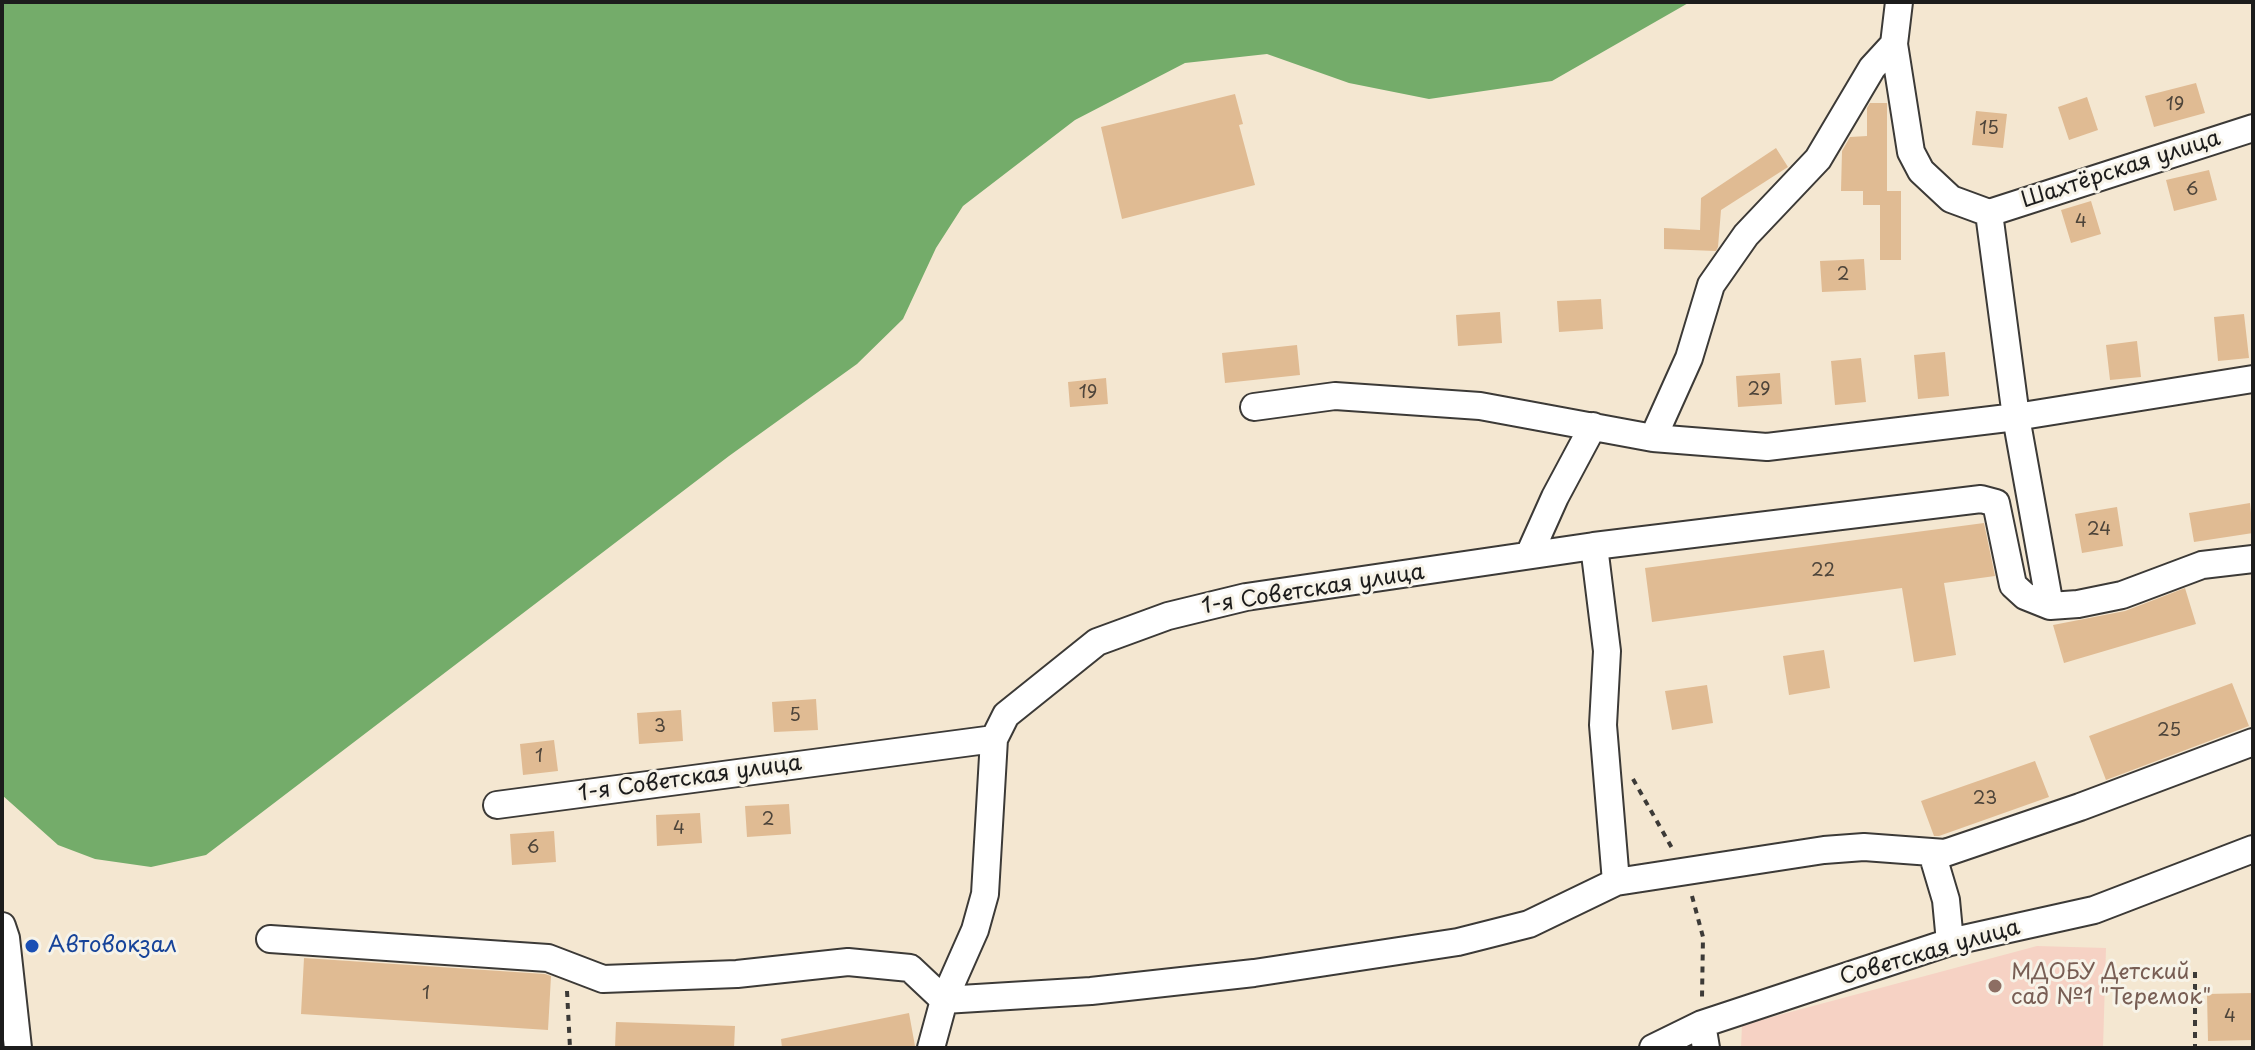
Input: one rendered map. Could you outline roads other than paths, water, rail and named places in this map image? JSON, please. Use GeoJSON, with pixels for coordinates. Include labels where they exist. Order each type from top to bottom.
{"type":"FeatureCollection","features":[{"type":"Feature","properties":{"kind":"street"},"geometry":{"type":"LineString","coordinates":[[1899,2],[1894,44],[1911,152],[1921,171],[1951,199],[1989,213],[2016,417],[2050,606],[2122,595],[2202,565],[2253,559]]}},
{"type":"Feature","properties":{"kind":"street"},"geometry":{"type":"LineString","coordinates":[[1653,438],[1689,358],[1711,285],[1746,235],[1818,159],[1872,68],[1894,44]]}},
{"type":"Feature","properties":{"kind":"street","name":"Шахтёрская улица"},"geometry":{"type":"LineString","coordinates":[[1989,213],[2253,128]]}},
{"type":"Feature","properties":{"kind":"street"},"geometry":{"type":"LineString","coordinates":[[1254,407],[1335,396],[1480,406],[1653,438],[1767,447],[2016,417],[2253,379]]}},
{"type":"Feature","properties":{"kind":"street"},"geometry":{"type":"LineString","coordinates":[[1529,555],[1555,497],[1593,426]]}},
{"type":"Feature","properties":{"kind":"street","name":"1-я Советская улица"},"geometry":{"type":"LineString","coordinates":[[497,805],[994,739],[1006,715],[1097,642],[1168,616],[1246,597],[1594,546],[1981,499],[1996,503],[2013,585],[2025,596],[2050,606]]}},
{"type":"Feature","properties":{"kind":"street"},"geometry":{"type":"LineString","coordinates":[[1594,546],[1607,651],[1603,725],[1616,882]]}},
{"type":"Feature","properties":{"kind":"street"},"geometry":{"type":"LineString","coordinates":[[931,1048],[944,1000],[975,930],[985,894],[994,739]]}},
{"type":"Feature","properties":{"kind":"street"},"geometry":{"type":"LineString","coordinates":[[270,939],[548,958],[603,979],[737,974],[848,962],[910,968],[944,1000],[1091,991],[1254,973],[1458,942],[1529,924],[1616,882],[1824,850],[1864,847],[1945,853],[2253,742]]}},
{"type":"Feature","properties":{"kind":"street","name":"Советская улица"},"geometry":{"type":"LineString","coordinates":[[1653,1048],[1704,1036],[1950,942],[2094,910],[2253,849]]}},
{"type":"Feature","properties":{"kind":"street"},"geometry":{"type":"LineString","coordinates":[[1932,853],[1946,900],[1950,942]]}},
{"type":"Feature","properties":{"kind":"street"},"geometry":{"type":"LineString","coordinates":[[2,926],[6,938],[18,1048]]}},
{"type":"Feature","properties":{"kind":"place","name":"Автовокзал"},"geometry":{"type":"Point","coordinates":[32,946]}},
{"type":"Feature","properties":{"kind":"place","name":"МДОБУ Детский сад №1 \"Теремок\""},"geometry":{"type":"Point","coordinates":[1995,986]}}]}
